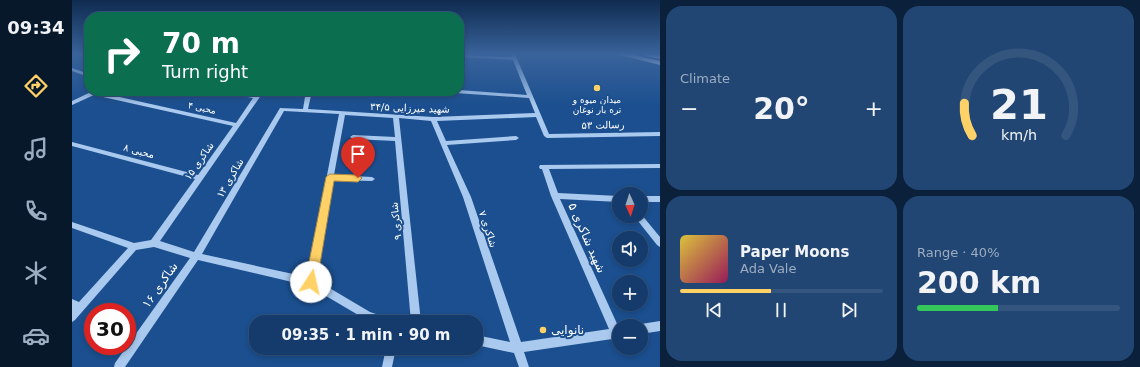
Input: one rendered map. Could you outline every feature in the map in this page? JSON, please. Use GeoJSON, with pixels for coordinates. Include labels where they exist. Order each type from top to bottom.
{"type":"FeatureCollection","features":[{"type":"Feature","properties":{"kind":"street"},"geometry":{"type":"LineString","coordinates":[[520,71],[538,115]]}},
{"type":"Feature","properties":{"kind":"street"},"geometry":{"type":"LineString","coordinates":[[464,92],[530,97]]}},
{"type":"Feature","properties":{"kind":"street"},"geometry":{"type":"LineString","coordinates":[[72,95],[80,99]]}},
{"type":"Feature","properties":{"kind":"street"},"geometry":{"type":"LineString","coordinates":[[72,103],[86,96]]}},
{"type":"Feature","properties":{"kind":"street","name":"محبی ۴"},"geometry":{"type":"LineString","coordinates":[[112,96],[237,125]]}},
{"type":"Feature","properties":{"kind":"street","name":"شاکری ۱۵"},"geometry":{"type":"LineString","coordinates":[[154,243],[258,96]]}},
{"type":"Feature","properties":{"kind":"street"},"geometry":{"type":"LineString","coordinates":[[305,111],[307,96]]}},
{"type":"Feature","properties":{"kind":"street","name":"شهید میرزایی ۳۴/۵"},"geometry":{"type":"LineString","coordinates":[[282,109],[396,118],[433,119],[538,115]]}},
{"type":"Feature","properties":{"kind":"street","name":"شاکری ۱۳"},"geometry":{"type":"LineString","coordinates":[[196,256],[282,109]]}},
{"type":"Feature","properties":{"kind":"street"},"geometry":{"type":"LineString","coordinates":[[311,282],[342,114]]}},
{"type":"Feature","properties":{"kind":"street","name":"رسالت ۵۳"},"geometry":{"type":"LineString","coordinates":[[538,115],[547,136],[659,135]]}},
{"type":"Feature","properties":{"kind":"street","name":"شاکری ۹"},"geometry":{"type":"LineString","coordinates":[[396,118],[415,315]]}},
{"type":"Feature","properties":{"kind":"street","name":"شاکری ۷"},"geometry":{"type":"LineString","coordinates":[[433,119],[467,197],[524,367]]}},
{"type":"Feature","properties":{"kind":"street"},"geometry":{"type":"LineString","coordinates":[[353,137],[398,139]]}},
{"type":"Feature","properties":{"kind":"street"},"geometry":{"type":"LineString","coordinates":[[444,142],[516,138]]}},
{"type":"Feature","properties":{"kind":"street","name":"محبی ۸"},"geometry":{"type":"LineString","coordinates":[[72,144],[200,178]]}},
{"type":"Feature","properties":{"kind":"street","name":"شهید شاکری ۵"},"geometry":{"type":"LineString","coordinates":[[612,320],[543,167],[660,166]]}},
{"type":"Feature","properties":{"kind":"street"},"geometry":{"type":"LineString","coordinates":[[330,177],[372,179]]}},
{"type":"Feature","properties":{"kind":"street"},"geometry":{"type":"LineString","coordinates":[[556,196],[612,199]]}},
{"type":"Feature","properties":{"kind":"street"},"geometry":{"type":"LineString","coordinates":[[648,199],[660,199]]}},
{"type":"Feature","properties":{"kind":"street"},"geometry":{"type":"LineString","coordinates":[[644,223],[660,243]]}},
{"type":"Feature","properties":{"kind":"street"},"geometry":{"type":"LineString","coordinates":[[72,225],[134,247],[154,243],[196,256],[311,282],[366,315]]}},
{"type":"Feature","properties":{"kind":"street"},"geometry":{"type":"LineString","coordinates":[[72,317],[76,306],[134,247]]}},
{"type":"Feature","properties":{"kind":"street","name":"شاکری ۱۶"},"geometry":{"type":"LineString","coordinates":[[119,367],[196,256]]}},
{"type":"Feature","properties":{"kind":"street"},"geometry":{"type":"LineString","coordinates":[[648,328],[660,326]]}},
{"type":"Feature","properties":{"kind":"street"},"geometry":{"type":"LineString","coordinates":[[483,341],[517,348],[612,334]]}},
{"type":"Feature","properties":{"kind":"street"},"geometry":{"type":"LineString","coordinates":[[387,367],[390,355]]}},
{"type":"Feature","properties":{"kind":"place","name":"میدان میوه و تره بار نوغان"},"geometry":{"type":"Point","coordinates":[597,88]}},
{"type":"Feature","properties":{"kind":"place","name":"نانوایی"},"geometry":{"type":"Point","coordinates":[543,330]}},
{"type":"Feature","properties":{"kind":"route"},"geometry":{"type":"LineString","coordinates":[[311,282],[330,177],[358,178]]}}]}
